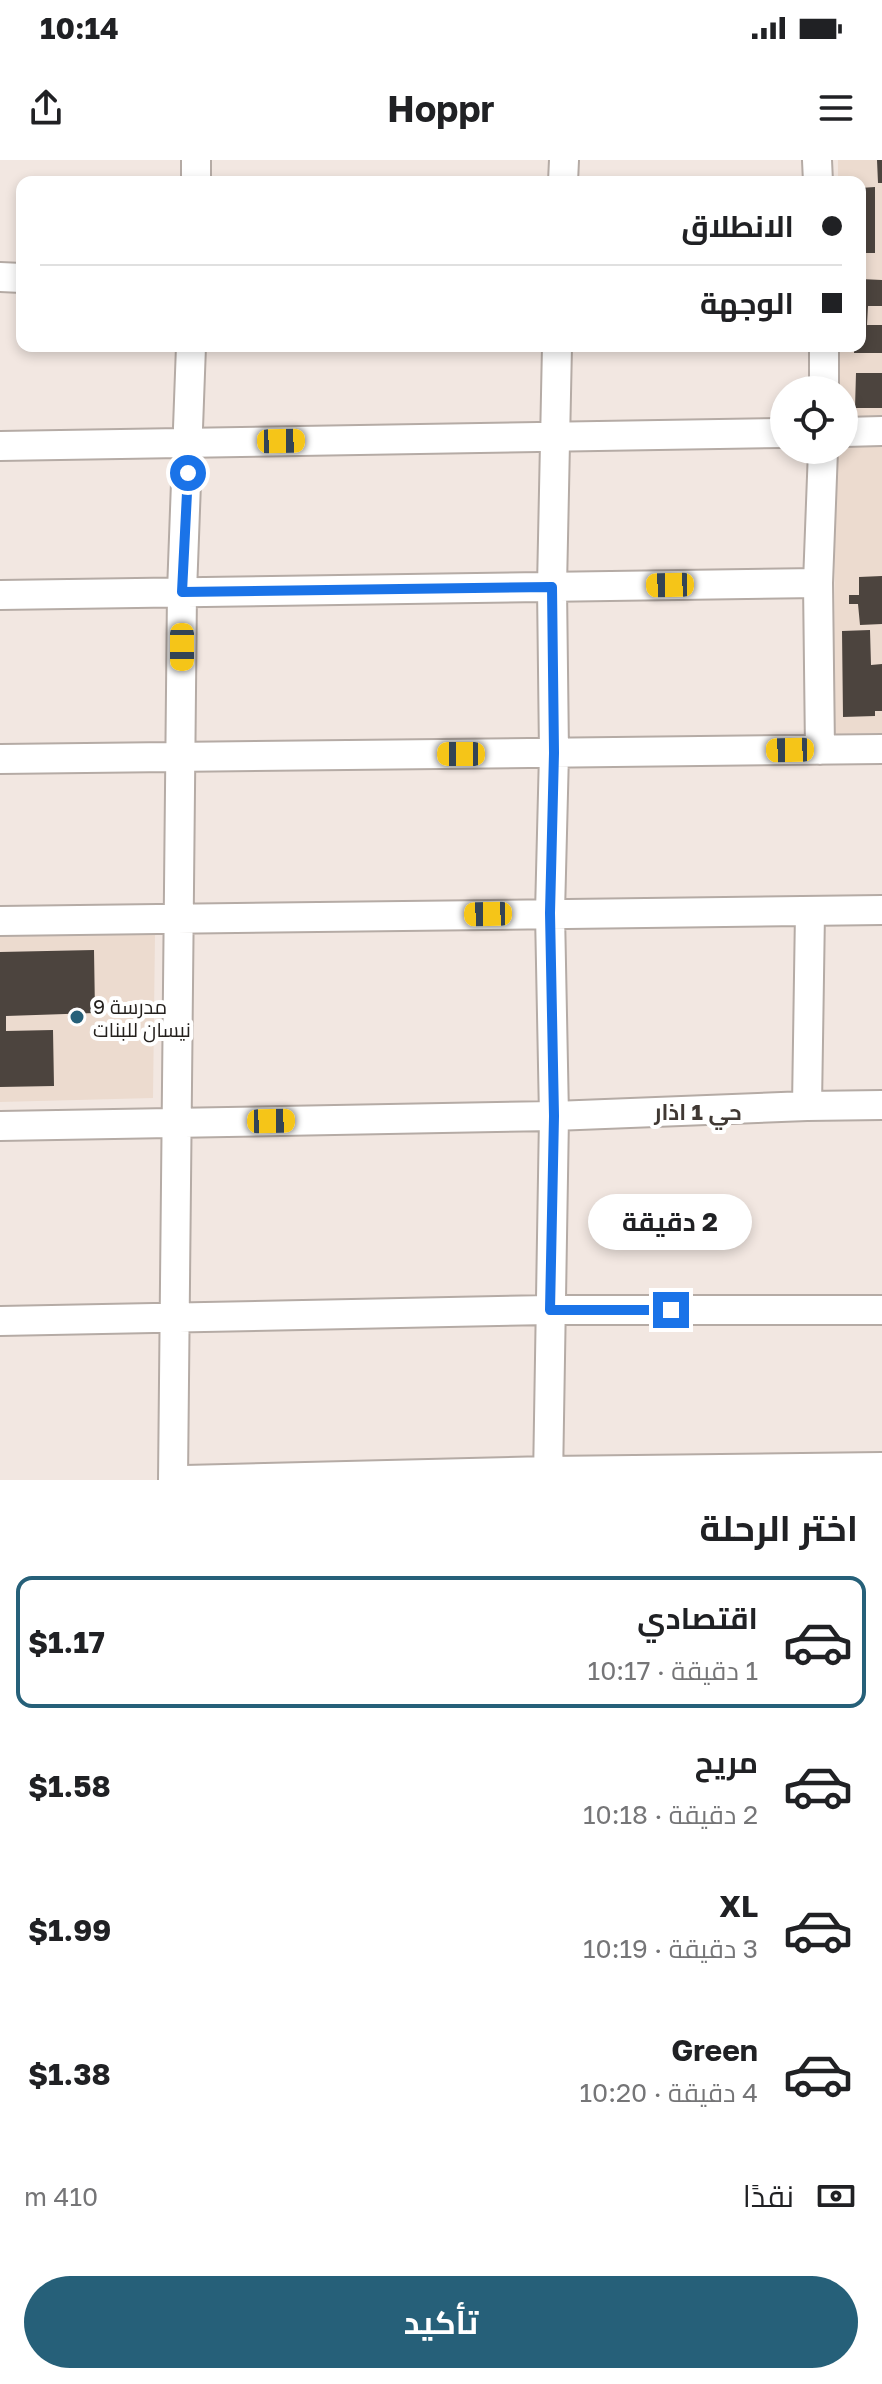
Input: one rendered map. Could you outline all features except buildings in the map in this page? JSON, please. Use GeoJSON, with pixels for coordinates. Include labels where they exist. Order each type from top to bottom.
{"type":"FeatureCollection","features":[{"type":"Feature","properties":{"kind":"street"},"geometry":{"type":"LineString","coordinates":[[173,1480],[182,592],[191,352]]}},
{"type":"Feature","properties":{"kind":"street"},"geometry":{"type":"LineString","coordinates":[[548,1476],[554,1116],[550,913],[557,352]]}},
{"type":"Feature","properties":{"kind":"street"},"geometry":{"type":"LineString","coordinates":[[824,352],[824,376]]}},
{"type":"Feature","properties":{"kind":"street"},"geometry":{"type":"LineString","coordinates":[[858,432],[882,431]]}},
{"type":"Feature","properties":{"kind":"street"},"geometry":{"type":"LineString","coordinates":[[0,446],[770,433]]}},
{"type":"Feature","properties":{"kind":"street"},"geometry":{"type":"LineString","coordinates":[[820,750],[818,583],[822,464]]}},
{"type":"Feature","properties":{"kind":"street"},"geometry":{"type":"LineString","coordinates":[[0,595],[818,583]]}},
{"type":"Feature","properties":{"kind":"street"},"geometry":{"type":"LineString","coordinates":[[0,759],[882,749]]}},
{"type":"Feature","properties":{"kind":"street"},"geometry":{"type":"LineString","coordinates":[[0,921],[882,910]]}},
{"type":"Feature","properties":{"kind":"street"},"geometry":{"type":"LineString","coordinates":[[807,1106],[810,912]]}},
{"type":"Feature","properties":{"kind":"street"},"geometry":{"type":"LineString","coordinates":[[0,1126],[554,1116],[882,1105]]}},
{"type":"Feature","properties":{"kind":"street"},"geometry":{"type":"LineString","coordinates":[[0,1321],[550,1310],[882,1310]]}},
{"type":"Feature","properties":{"kind":"street"},"geometry":{"type":"LineString","coordinates":[[185,1480],[548,1476],[882,1467]]}},
{"type":"Feature","properties":{"kind":"shaded area"},"geometry":{"type":"Polygon","coordinates":[[[838,160],[882,160],[882,422],[858,423],[858,376],[839,376],[839,352],[866,352],[866,176],[838,176],[838,160]]]}},
{"type":"Feature","properties":{"kind":"shaded area"},"geometry":{"type":"Polygon","coordinates":[[[882,440],[882,733],[834,734],[835,464],[858,464],[858,441],[882,440]]]}},
{"type":"Feature","properties":{"kind":"shaded area","name":"مدرسة 9 نيسان للبنات"},"geometry":{"type":"Polygon","coordinates":[[[155,934],[153,1098],[0,1102],[0,936],[155,934]]]}},
{"type":"Feature","properties":{"kind":"place","name":"مدرسة 9 نيسان للبنات"},"geometry":{"type":"Point","coordinates":[77,1017]}},
{"type":"Feature","properties":{"kind":"district","name":"حي 1 اذار"},"geometry":{"type":"Point","coordinates":[698,1111]}},
{"type":"Feature","properties":{"kind":"route"},"geometry":{"type":"LineString","coordinates":[[188,473],[182,592],[552,587],[554,753],[550,913],[554,1116],[550,1310],[671,1310]]}}]}
